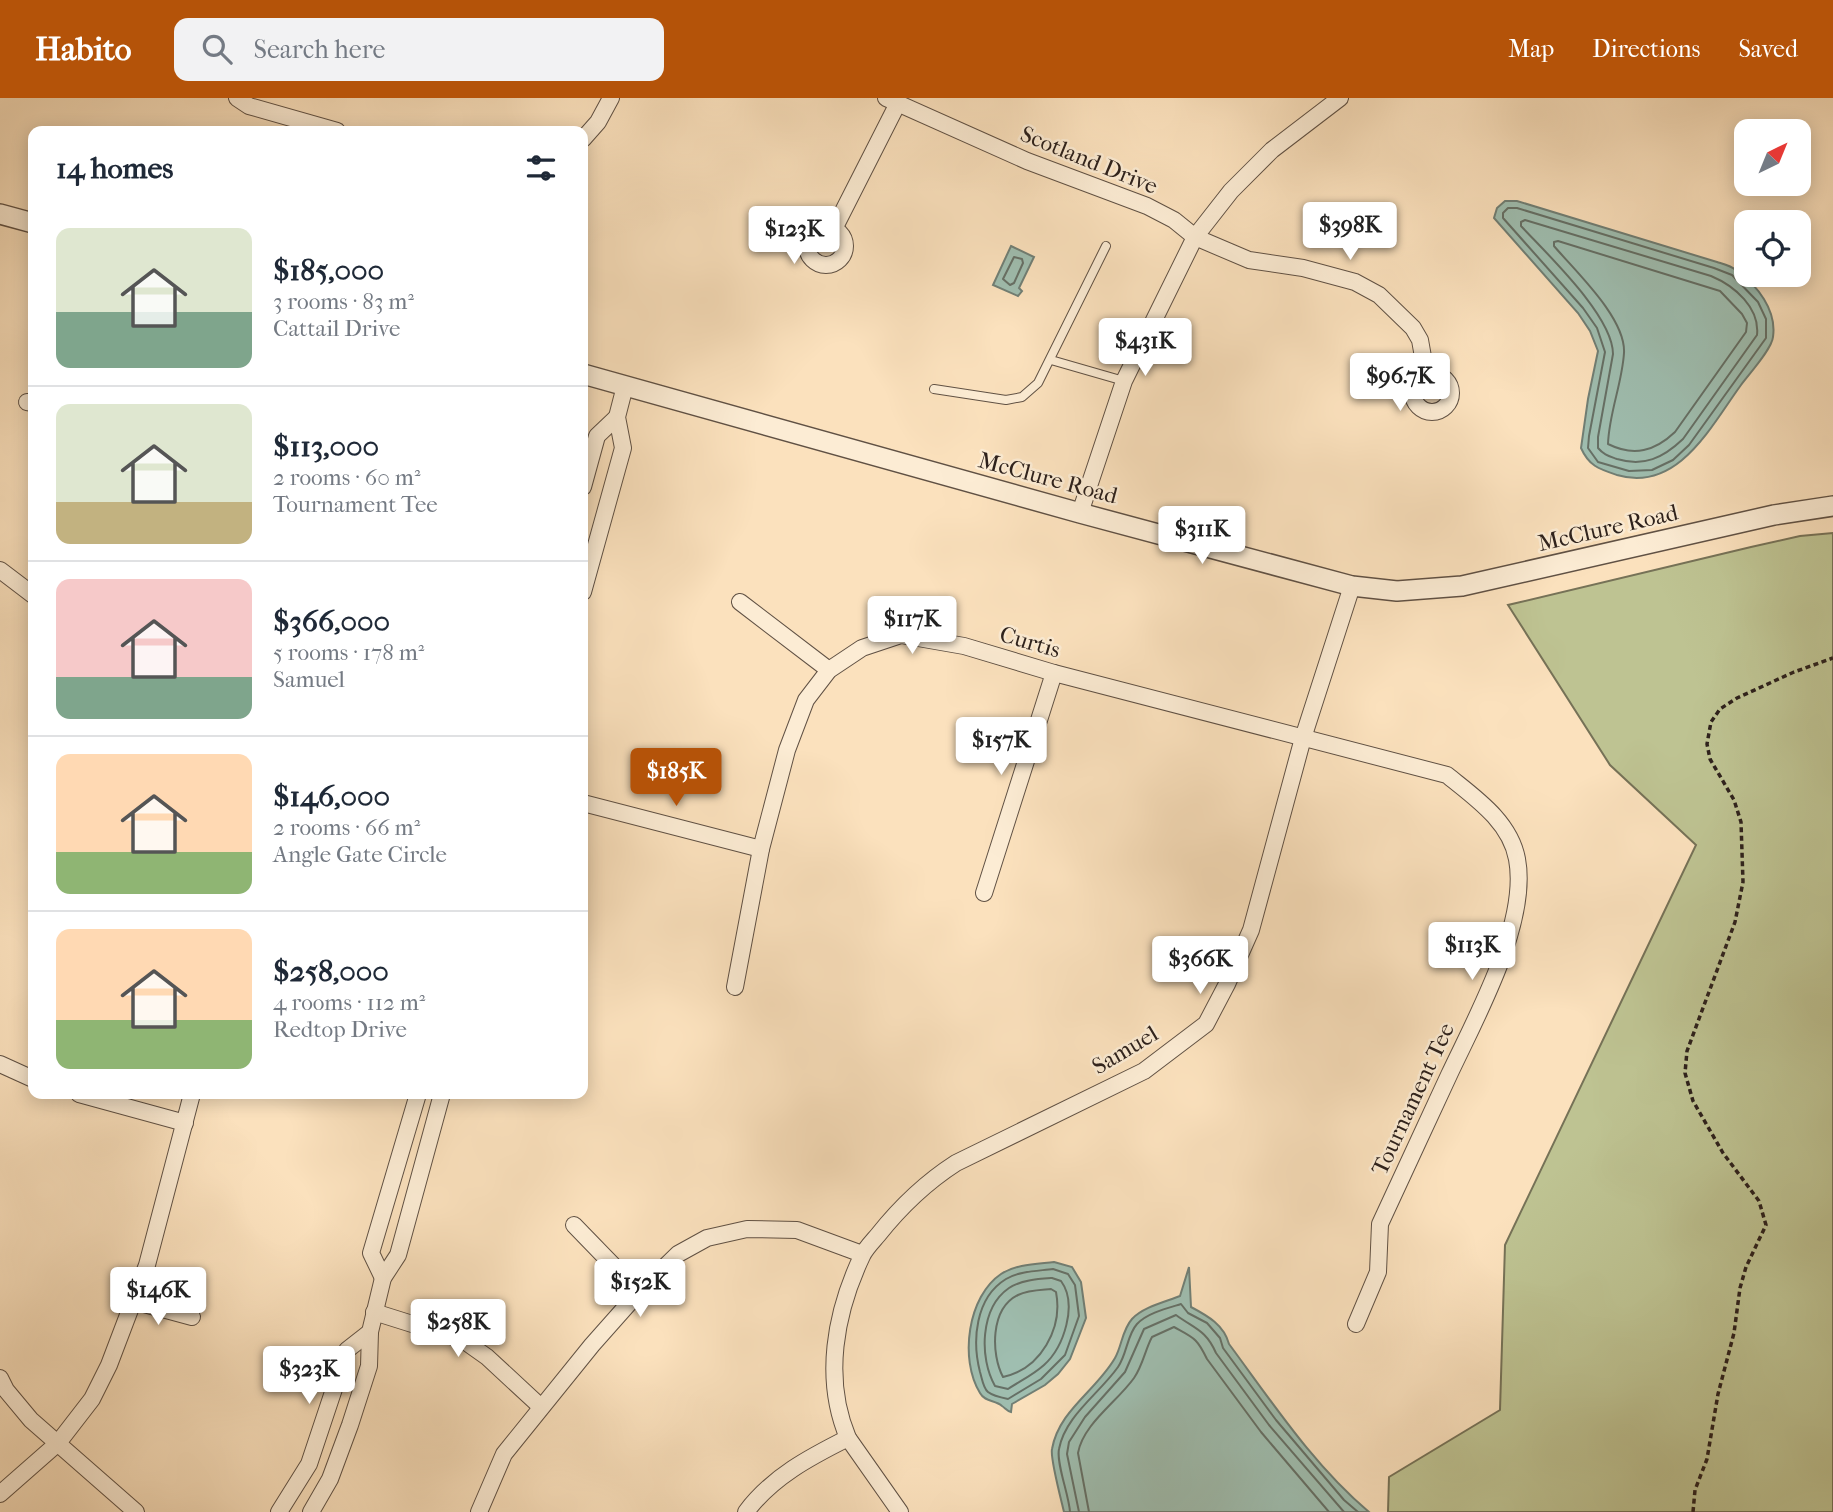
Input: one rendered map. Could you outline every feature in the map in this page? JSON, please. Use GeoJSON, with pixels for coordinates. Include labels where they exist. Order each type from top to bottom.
{"type":"FeatureCollection","features":[{"type":"Feature","properties":{"kind":"street"},"geometry":{"type":"LineString","coordinates":[[237,98],[248,106],[319,126]]}},
{"type":"Feature","properties":{"kind":"street"},"geometry":{"type":"LineString","coordinates":[[588,133],[598,122],[611,98]]}},
{"type":"Feature","properties":{"kind":"street"},"geometry":{"type":"LineString","coordinates":[[1080,513],[1124,381],[1195,237],[1231,191],[1272,150],[1340,98]]}},
{"type":"Feature","properties":{"kind":"street"},"geometry":{"type":"LineString","coordinates":[[834,229],[892,101]]}},
{"type":"Feature","properties":{"kind":"street","name":"Scotland Drive"},"geometry":{"type":"LineString","coordinates":[[892,101],[1027,160],[1147,206],[1174,220],[1195,237],[1249,260],[1303,268],[1356,282],[1379,295],[1413,328],[1420,340],[1426,374]]}},
{"type":"Feature","properties":{"kind":"street"},"geometry":{"type":"LineString","coordinates":[[0,214],[28,222]]}},
{"type":"Feature","properties":{"kind":"street","name":"McClure Road"},"geometry":{"type":"LineString","coordinates":[[588,375],[1352,586],[1397,592],[1462,586],[1774,515],[1833,506]]}},
{"type":"Feature","properties":{"kind":"street"},"geometry":{"type":"LineString","coordinates":[[588,574],[623,448],[617,416],[625,386]]}},
{"type":"Feature","properties":{"kind":"street"},"geometry":{"type":"LineString","coordinates":[[588,469],[597,436],[617,416]]}},
{"type":"Feature","properties":{"kind":"street"},"geometry":{"type":"LineString","coordinates":[[2,576],[28,592]]}},
{"type":"Feature","properties":{"kind":"street","name":"Samuel"},"geometry":{"type":"LineString","coordinates":[[862,1254],[902,1206],[929,1181],[967,1157],[1144,1071],[1206,1024],[1251,930],[1303,737],[1352,586]]}},
{"type":"Feature","properties":{"kind":"street"},"geometry":{"type":"LineString","coordinates":[[740,602],[829,670]]}},
{"type":"Feature","properties":{"kind":"street","name":"Curtis"},"geometry":{"type":"LineString","coordinates":[[735,987],[761,849],[787,750],[806,700],[829,670],[862,648],[901,635],[964,646],[1054,673],[1303,737]]}},
{"type":"Feature","properties":{"kind":"street"},"geometry":{"type":"LineString","coordinates":[[984,892],[1054,673]]}},
{"type":"Feature","properties":{"kind":"street","name":"Tournament Tee"},"geometry":{"type":"LineString","coordinates":[[1303,737],[1447,775],[1490,810],[1506,834],[1517,858],[1518,897],[1501,964],[1380,1224],[1378,1272],[1356,1324]]}},
{"type":"Feature","properties":{"kind":"street"},"geometry":{"type":"LineString","coordinates":[[588,804],[761,849]]}},
{"type":"Feature","properties":{"kind":"street"},"geometry":{"type":"LineString","coordinates":[[0,1064],[28,1077]]}},
{"type":"Feature","properties":{"kind":"street"},"geometry":{"type":"LineString","coordinates":[[97,1099],[185,1123]]}},
{"type":"Feature","properties":{"kind":"street"},"geometry":{"type":"LineString","coordinates":[[0,1494],[58,1443],[92,1399],[109,1365],[147,1265],[191,1099]]}},
{"type":"Feature","properties":{"kind":"street"},"geometry":{"type":"LineString","coordinates":[[383,1278],[371,1252],[417,1099]]}},
{"type":"Feature","properties":{"kind":"street"},"geometry":{"type":"LineString","coordinates":[[311,1512],[330,1479],[369,1366],[370,1332],[383,1278],[398,1255],[441,1099]]}},
{"type":"Feature","properties":{"kind":"street"},"geometry":{"type":"LineString","coordinates":[[573,1225],[639,1292]]}},
{"type":"Feature","properties":{"kind":"street"},"geometry":{"type":"LineString","coordinates":[[479,1512],[504,1454],[639,1292],[678,1254],[707,1238],[747,1229],[797,1230],[862,1254],[838,1324],[834,1348],[837,1390],[848,1438],[900,1512]]}},
{"type":"Feature","properties":{"kind":"street"},"geometry":{"type":"LineString","coordinates":[[133,1301],[192,1317]]}},
{"type":"Feature","properties":{"kind":"street"},"geometry":{"type":"LineString","coordinates":[[374,1312],[463,1340],[487,1357],[541,1407]]}},
{"type":"Feature","properties":{"kind":"street"},"geometry":{"type":"LineString","coordinates":[[279,1512],[309,1464],[347,1350],[370,1332]]}},
{"type":"Feature","properties":{"kind":"street"},"geometry":{"type":"LineString","coordinates":[[0,1378],[6,1390],[31,1420],[136,1512]]}},
{"type":"Feature","properties":{"kind":"street"},"geometry":{"type":"LineString","coordinates":[[746,1512],[758,1496],[800,1462],[848,1438]]}},
{"type":"Feature","properties":{"kind":"lane"},"geometry":{"type":"LineString","coordinates":[[934,389],[1006,400],[1022,397],[1038,383],[1051,360],[1106,246]]}},
{"type":"Feature","properties":{"kind":"lane"},"geometry":{"type":"LineString","coordinates":[[1051,360],[1124,381]]}},
{"type":"Feature","properties":{"kind":"path"},"geometry":{"type":"LineString","coordinates":[[1693,1512],[1695,1490],[1707,1459],[1718,1394],[1734,1333],[1740,1288],[1746,1267],[1766,1225],[1759,1201],[1723,1153],[1697,1108],[1685,1073],[1687,1051],[1735,922],[1742,894],[1741,822],[1734,800],[1710,760],[1708,732],[1715,714],[1726,704],[1794,672],[1833,658]]}},
{"type":"Feature","properties":{"kind":"green space"},"geometry":{"type":"Polygon","coordinates":[[[1833,533],[1833,1512],[1388,1512],[1389,1477],[1500,1410],[1505,1245],[1696,845],[1610,765],[1508,605],[1800,536],[1833,533]]]}},
{"type":"Feature","properties":{"kind":"water"},"geometry":{"type":"Polygon","coordinates":[[[1505,201],[1517,201],[1727,265],[1734,269],[1734,287],[1754,287],[1764,299],[1772,317],[1773,337],[1769,348],[1705,436],[1675,465],[1658,474],[1639,478],[1600,469],[1584,454],[1581,448],[1598,351],[1590,331],[1578,313],[1494,218],[1497,208],[1505,201]]]}},
{"type":"Feature","properties":{"kind":"water"},"geometry":{"type":"Polygon","coordinates":[[[1011,246],[1034,257],[1019,288],[1022,291],[1018,296],[993,285],[1011,246]]]}},
{"type":"Feature","properties":{"kind":"water"},"geometry":{"type":"Polygon","coordinates":[[[1054,1262],[1072,1267],[1081,1282],[1086,1318],[1070,1359],[1045,1385],[1012,1404],[1011,1412],[982,1396],[974,1379],[969,1346],[974,1312],[990,1284],[1001,1274],[1020,1266],[1054,1262]]]}},
{"type":"Feature","properties":{"kind":"water"},"geometry":{"type":"Polygon","coordinates":[[[1189,1267],[1191,1307],[1219,1326],[1229,1344],[1294,1432],[1330,1474],[1369,1512],[1064,1512],[1052,1454],[1062,1423],[1107,1370],[1132,1319],[1148,1308],[1180,1296],[1189,1267]]]}}]}
